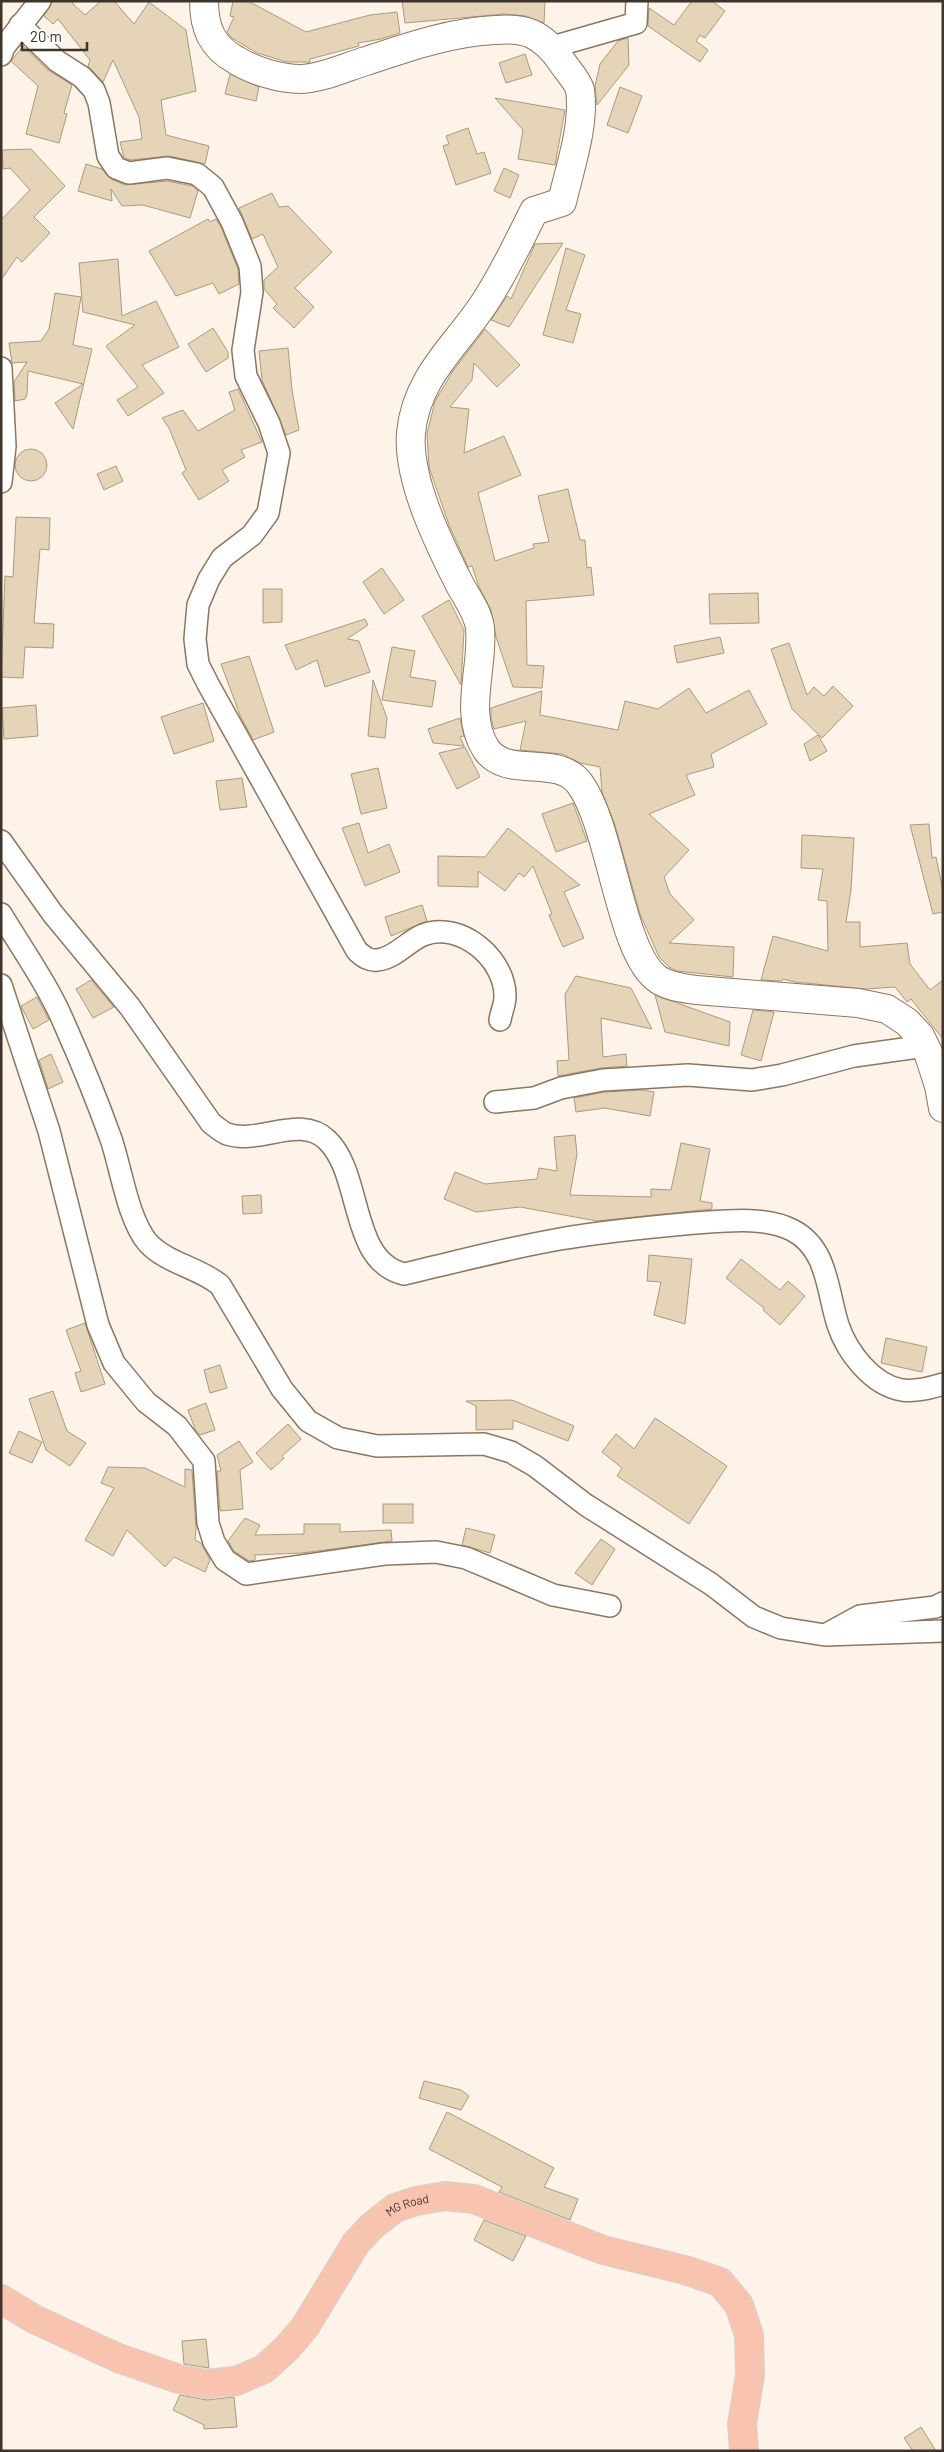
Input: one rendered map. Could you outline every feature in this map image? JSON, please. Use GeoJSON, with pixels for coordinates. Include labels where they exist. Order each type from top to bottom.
{"type":"FeatureCollection","features":[{"type":"Feature","properties":{"kind":"main road","name":"MG Road"},"geometry":{"type":"LineString","coordinates":[[1,2299],[34,2319],[118,2358],[179,2379],[206,2384],[236,2381],[264,2369],[286,2349],[305,2327],[356,2243],[372,2226],[395,2208],[416,2201],[445,2196],[474,2199],[603,2250],[685,2270],[720,2282],[739,2305],[749,2335],[750,2375],[742,2424],[744,2451]]}},
{"type":"Feature","properties":{"kind":"street"},"geometry":{"type":"LineString","coordinates":[[1,55],[4,47],[40,1]]}},
{"type":"Feature","properties":{"kind":"street"},"geometry":{"type":"LineString","coordinates":[[204,1],[206,26],[213,42],[227,56],[245,65],[280,77],[302,79],[335,71],[415,45],[472,31],[509,29],[532,33],[552,47],[580,89],[578,141],[571,158],[562,202],[534,212],[489,297],[422,389],[413,412],[410,436],[413,464],[425,508],[441,545],[472,606],[480,627],[476,725],[487,750],[500,761],[556,768],[569,774],[580,784],[604,837],[621,903],[638,954],[658,979],[675,987],[696,990],[858,1003],[886,1009],[907,1022],[920,1036],[939,1086],[943,1108]]}},
{"type":"Feature","properties":{"kind":"street"},"geometry":{"type":"LineString","coordinates":[[552,47],[636,23],[637,1]]}},
{"type":"Feature","properties":{"kind":"street"},"geometry":{"type":"LineString","coordinates":[[20,25],[57,61],[82,77],[94,90],[99,103],[108,156],[116,168],[129,173],[167,168],[197,174],[212,187],[232,222],[250,266],[252,292],[243,350],[246,376],[269,423],[279,453],[268,513],[252,535],[222,558],[209,579],[198,606],[195,639],[198,664],[357,952],[367,959],[378,961],[423,935],[438,931],[460,935],[480,946],[500,975],[505,997],[500,1020]]}},
{"type":"Feature","properties":{"kind":"street"},"geometry":{"type":"LineString","coordinates":[[1,368],[5,446],[1,482]]}},
{"type":"Feature","properties":{"kind":"street"},"geometry":{"type":"LineString","coordinates":[[1,841],[53,914],[130,1007],[211,1123],[226,1134],[243,1136],[302,1129],[315,1131],[328,1140],[341,1161],[369,1244],[384,1265],[394,1271],[404,1274],[559,1239],[639,1227],[716,1222],[774,1222],[793,1230],[810,1242],[820,1257],[839,1327],[859,1362],[880,1381],[901,1390],[927,1389],[943,1384]]}},
{"type":"Feature","properties":{"kind":"street"},"geometry":{"type":"LineString","coordinates":[[1,914],[63,1020],[111,1140],[130,1207],[148,1243],[162,1254],[207,1274],[220,1285],[282,1389],[308,1421],[338,1438],[377,1446],[484,1444],[511,1452],[535,1466],[586,1506],[710,1584],[754,1617],[780,1628],[825,1635],[943,1631]]}},
{"type":"Feature","properties":{"kind":"street"},"geometry":{"type":"LineString","coordinates":[[1,985],[48,1131],[98,1325],[114,1363],[146,1402],[177,1426],[204,1462],[208,1523],[214,1542],[225,1560],[246,1574],[384,1554],[436,1552],[466,1558],[553,1595],[610,1606]]}},
{"type":"Feature","properties":{"kind":"street"},"geometry":{"type":"LineString","coordinates":[[495,1102],[534,1098],[561,1088],[604,1080],[688,1075],[752,1080],[782,1075],[854,1056],[925,1046]]}},
{"type":"Feature","properties":{"kind":"street"},"geometry":{"type":"LineString","coordinates":[[825,1635],[860,1616],[935,1607],[943,1604]]}},
{"type":"Feature","properties":{"kind":"building"},"geometry":{"type":"Polygon","coordinates":[[[52,1],[74,1],[72,3],[85,15],[101,1],[114,1],[134,24],[149,2],[186,30],[196,91],[161,100],[166,135],[209,146],[205,164],[169,156],[131,160],[124,158],[120,142],[142,139],[139,117],[113,60],[103,82],[88,66],[90,60],[58,19],[53,24],[44,16],[52,1]]]}},
{"type":"Feature","properties":{"kind":"building"},"geometry":{"type":"Polygon","coordinates":[[[233,1],[248,1],[306,32],[370,15],[397,12],[400,33],[358,43],[359,46],[310,59],[310,62],[287,62],[257,53],[232,38],[227,32],[234,17],[230,16],[233,1]]]}},
{"type":"Feature","properties":{"kind":"building"},"geometry":{"type":"Polygon","coordinates":[[[402,1],[545,1],[544,23],[526,16],[504,14],[405,23],[402,1]]]}},
{"type":"Feature","properties":{"kind":"building"},"geometry":{"type":"Polygon","coordinates":[[[692,1],[712,1],[725,11],[705,38],[700,35],[696,41],[708,50],[700,62],[648,26],[649,8],[674,25],[692,1]]]}},
{"type":"Feature","properties":{"kind":"building"},"geometry":{"type":"Polygon","coordinates":[[[628,38],[629,65],[597,105],[595,86],[600,64],[618,41],[628,38]]]}},
{"type":"Feature","properties":{"kind":"building"},"geometry":{"type":"Polygon","coordinates":[[[23,46],[48,70],[72,85],[64,113],[67,114],[59,143],[26,134],[38,86],[11,61],[23,46]]]}},
{"type":"Feature","properties":{"kind":"building"},"geometry":{"type":"Polygon","coordinates":[[[525,54],[532,75],[506,83],[499,63],[525,54]]]}},
{"type":"Feature","properties":{"kind":"building"},"geometry":{"type":"Polygon","coordinates":[[[230,74],[259,87],[256,101],[225,94],[230,74]]]}},
{"type":"Feature","properties":{"kind":"building"},"geometry":{"type":"Polygon","coordinates":[[[620,87],[642,96],[628,133],[607,125],[620,87]]]}},
{"type":"Feature","properties":{"kind":"building"},"geometry":{"type":"Polygon","coordinates":[[[495,98],[565,110],[555,165],[518,159],[523,130],[495,98]]]}},
{"type":"Feature","properties":{"kind":"building"},"geometry":{"type":"Polygon","coordinates":[[[468,128],[477,154],[484,152],[491,173],[456,185],[443,146],[449,144],[446,136],[468,128]]]}},
{"type":"Feature","properties":{"kind":"building"},"geometry":{"type":"Polygon","coordinates":[[[31,149],[65,186],[34,217],[50,233],[22,262],[17,257],[1,280],[1,220],[30,190],[10,168],[3,169],[2,150],[31,149]]]}},
{"type":"Feature","properties":{"kind":"building"},"geometry":{"type":"Polygon","coordinates":[[[86,164],[102,169],[111,179],[125,185],[167,181],[192,186],[198,191],[190,218],[143,205],[122,206],[111,189],[112,201],[78,191],[86,164]]]}},
{"type":"Feature","properties":{"kind":"building"},"geometry":{"type":"Polygon","coordinates":[[[504,168],[519,175],[510,198],[494,191],[504,168]]]}},
{"type":"Feature","properties":{"kind":"building"},"geometry":{"type":"Polygon","coordinates":[[[272,193],[279,207],[288,206],[332,252],[295,288],[314,307],[294,328],[273,308],[277,304],[264,289],[264,280],[278,267],[263,234],[252,239],[239,208],[272,193]]]}},
{"type":"Feature","properties":{"kind":"building"},"geometry":{"type":"Polygon","coordinates":[[[208,219],[210,222],[216,219],[221,227],[238,269],[239,284],[219,294],[213,283],[176,296],[149,251],[208,219]]]}},
{"type":"Feature","properties":{"kind":"building"},"geometry":{"type":"Polygon","coordinates":[[[563,243],[509,327],[491,320],[507,296],[511,299],[535,244],[563,243]]]}},
{"type":"Feature","properties":{"kind":"building"},"geometry":{"type":"Polygon","coordinates":[[[566,248],[585,255],[566,310],[581,314],[573,343],[543,335],[566,248]]]}},
{"type":"Feature","properties":{"kind":"building"},"geometry":{"type":"Polygon","coordinates":[[[118,259],[122,316],[156,301],[179,347],[142,365],[164,393],[128,416],[117,400],[138,387],[106,346],[135,325],[83,312],[79,263],[118,259]]]}},
{"type":"Feature","properties":{"kind":"building"},"geometry":{"type":"Polygon","coordinates":[[[55,293],[81,297],[73,345],[92,349],[73,429],[55,403],[83,384],[28,371],[27,395],[25,399],[15,401],[14,382],[27,362],[12,363],[9,343],[41,341],[49,329],[55,293]]]}},
{"type":"Feature","properties":{"kind":"building"},"geometry":{"type":"Polygon","coordinates":[[[213,328],[228,352],[228,358],[206,372],[188,344],[213,328]]]}},
{"type":"Feature","properties":{"kind":"building"},"geometry":{"type":"Polygon","coordinates":[[[485,329],[520,365],[497,387],[474,363],[472,380],[450,407],[469,409],[464,453],[504,436],[521,475],[478,493],[495,561],[534,548],[533,544],[549,542],[538,496],[568,489],[580,540],[585,540],[587,568],[591,567],[594,595],[526,601],[527,665],[544,666],[542,688],[513,687],[496,637],[491,610],[479,587],[472,566],[468,567],[449,525],[429,467],[427,434],[435,401],[453,371],[485,329]]]}},
{"type":"Feature","properties":{"kind":"building"},"geometry":{"type":"Polygon","coordinates":[[[288,348],[292,390],[299,430],[286,435],[262,380],[259,351],[288,348]]]}},
{"type":"Feature","properties":{"kind":"building"},"geometry":{"type":"Polygon","coordinates":[[[238,389],[262,442],[241,450],[245,457],[222,470],[229,481],[199,500],[182,473],[186,470],[169,428],[162,418],[183,410],[198,431],[235,410],[229,392],[238,389]]]}},
{"type":"Feature","properties":{"kind":"building"},"geometry":{"type":"Polygon","coordinates":[[[31,449],[37,450],[42,454],[46,459],[46,471],[42,476],[37,480],[31,481],[25,480],[20,476],[16,471],[15,465],[16,459],[20,454],[25,450],[31,449]]]}},
{"type":"Feature","properties":{"kind":"building"},"geometry":{"type":"Polygon","coordinates":[[[116,466],[123,481],[104,490],[97,474],[116,466]]]}},
{"type":"Feature","properties":{"kind":"building"},"geometry":{"type":"Polygon","coordinates":[[[16,517],[50,518],[49,550],[40,549],[34,623],[54,624],[53,648],[25,647],[23,678],[1,677],[5,576],[13,577],[16,517]]]}},
{"type":"Feature","properties":{"kind":"building"},"geometry":{"type":"Polygon","coordinates":[[[382,568],[404,600],[384,614],[363,582],[382,568]]]}},
{"type":"Feature","properties":{"kind":"building"},"geometry":{"type":"Polygon","coordinates":[[[263,589],[282,589],[282,622],[263,623],[263,589]]]}},
{"type":"Feature","properties":{"kind":"building"},"geometry":{"type":"Polygon","coordinates":[[[758,593],[759,623],[710,624],[709,594],[758,593]]]}},
{"type":"Feature","properties":{"kind":"building"},"geometry":{"type":"Polygon","coordinates":[[[449,600],[464,630],[461,685],[422,616],[449,600]]]}},
{"type":"Feature","properties":{"kind":"building"},"geometry":{"type":"Polygon","coordinates":[[[365,619],[368,625],[347,639],[359,641],[370,672],[325,687],[317,660],[296,670],[285,645],[365,619]]]}},
{"type":"Feature","properties":{"kind":"building"},"geometry":{"type":"Polygon","coordinates":[[[720,637],[724,653],[677,663],[674,646],[720,637]]]}},
{"type":"Feature","properties":{"kind":"building"},"geometry":{"type":"Polygon","coordinates":[[[789,643],[807,695],[814,687],[824,696],[833,686],[853,706],[822,738],[792,709],[771,649],[789,643]]]}},
{"type":"Feature","properties":{"kind":"building"},"geometry":{"type":"Polygon","coordinates":[[[392,647],[415,651],[410,677],[436,681],[432,707],[382,700],[392,647]]]}},
{"type":"Feature","properties":{"kind":"building"},"geometry":{"type":"Polygon","coordinates":[[[249,656],[274,732],[253,740],[240,715],[221,664],[249,656]]]}},
{"type":"Feature","properties":{"kind":"building"},"geometry":{"type":"Polygon","coordinates":[[[373,680],[387,718],[385,738],[368,736],[373,680]]]}},
{"type":"Feature","properties":{"kind":"building"},"geometry":{"type":"Polygon","coordinates":[[[689,688],[706,713],[749,690],[767,724],[711,754],[714,767],[686,775],[695,795],[649,814],[689,850],[664,877],[670,894],[694,920],[669,943],[734,947],[733,977],[677,971],[669,967],[659,957],[640,914],[615,825],[602,792],[600,767],[580,763],[562,754],[520,750],[526,721],[494,729],[491,718],[491,708],[542,691],[540,715],[618,730],[625,701],[658,709],[689,688]]]}},
{"type":"Feature","properties":{"kind":"building"},"geometry":{"type":"Polygon","coordinates":[[[203,703],[214,741],[174,754],[161,717],[203,703]]]}},
{"type":"Feature","properties":{"kind":"building"},"geometry":{"type":"Polygon","coordinates":[[[36,705],[38,736],[4,739],[2,708],[36,705]]]}},
{"type":"Feature","properties":{"kind":"building"},"geometry":{"type":"Polygon","coordinates":[[[460,718],[464,736],[460,737],[464,746],[433,743],[428,729],[460,718]]]}},
{"type":"Feature","properties":{"kind":"building"},"geometry":{"type":"Polygon","coordinates":[[[818,735],[827,751],[810,761],[804,744],[818,735]]]}},
{"type":"Feature","properties":{"kind":"building"},"geometry":{"type":"Polygon","coordinates":[[[465,747],[480,777],[457,789],[439,753],[465,747]]]}},
{"type":"Feature","properties":{"kind":"building"},"geometry":{"type":"Polygon","coordinates":[[[378,768],[387,808],[361,814],[351,774],[378,768]]]}},
{"type":"Feature","properties":{"kind":"building"},"geometry":{"type":"Polygon","coordinates":[[[242,778],[247,807],[220,810],[216,781],[242,778]]]}},
{"type":"Feature","properties":{"kind":"building"},"geometry":{"type":"Polygon","coordinates":[[[573,803],[587,841],[556,852],[542,814],[573,803]]]}},
{"type":"Feature","properties":{"kind":"building"},"geometry":{"type":"Polygon","coordinates":[[[359,823],[368,853],[389,844],[400,872],[365,886],[342,828],[359,823]]]}},
{"type":"Feature","properties":{"kind":"building"},"geometry":{"type":"Polygon","coordinates":[[[929,824],[932,858],[936,857],[943,891],[943,912],[933,914],[910,825],[929,824]]]}},
{"type":"Feature","properties":{"kind":"building"},"geometry":{"type":"Polygon","coordinates":[[[508,828],[580,885],[564,892],[584,938],[563,947],[549,915],[552,914],[533,866],[524,877],[519,873],[505,891],[478,871],[478,887],[438,886],[438,856],[485,857],[508,828]]]}},
{"type":"Feature","properties":{"kind":"building"},"geometry":{"type":"Polygon","coordinates":[[[802,835],[854,838],[851,890],[846,922],[860,922],[860,947],[907,943],[910,964],[930,990],[943,980],[943,1039],[911,999],[907,1002],[895,987],[866,989],[795,982],[783,979],[782,981],[761,980],[773,936],[828,951],[827,901],[818,900],[823,869],[801,868],[802,835]]]}},
{"type":"Feature","properties":{"kind":"building"},"geometry":{"type":"Polygon","coordinates":[[[422,905],[427,921],[391,936],[385,917],[422,905]]]}},
{"type":"Feature","properties":{"kind":"building"},"geometry":{"type":"Polygon","coordinates":[[[576,976],[631,988],[652,1029],[601,1018],[603,1057],[626,1054],[627,1066],[601,1068],[558,1076],[557,1061],[569,1060],[565,994],[576,976]]]}},
{"type":"Feature","properties":{"kind":"building"},"geometry":{"type":"Polygon","coordinates":[[[91,980],[114,1007],[93,1018],[76,989],[91,980]]]}},
{"type":"Feature","properties":{"kind":"building"},"geometry":{"type":"Polygon","coordinates":[[[655,995],[730,1022],[729,1046],[665,1032],[655,995]]]}},
{"type":"Feature","properties":{"kind":"building"},"geometry":{"type":"Polygon","coordinates":[[[37,997],[49,1020],[33,1029],[21,1006],[37,997]]]}},
{"type":"Feature","properties":{"kind":"building"},"geometry":{"type":"Polygon","coordinates":[[[753,1010],[774,1012],[761,1061],[741,1055],[753,1010]]]}},
{"type":"Feature","properties":{"kind":"building"},"geometry":{"type":"Polygon","coordinates":[[[51,1054],[63,1082],[48,1089],[39,1060],[51,1054]]]}},
{"type":"Feature","properties":{"kind":"building"},"geometry":{"type":"Polygon","coordinates":[[[643,1090],[654,1092],[650,1116],[605,1108],[576,1112],[574,1098],[605,1092],[643,1090]]]}},
{"type":"Feature","properties":{"kind":"building"},"geometry":{"type":"Polygon","coordinates":[[[575,1135],[577,1154],[570,1195],[651,1197],[651,1189],[671,1190],[681,1143],[710,1149],[700,1201],[712,1203],[712,1209],[597,1221],[520,1207],[476,1212],[444,1199],[455,1172],[485,1184],[537,1179],[539,1168],[557,1171],[554,1137],[575,1135]]]}},
{"type":"Feature","properties":{"kind":"building"},"geometry":{"type":"Polygon","coordinates":[[[261,1195],[262,1213],[243,1214],[242,1196],[261,1195]]]}},
{"type":"Feature","properties":{"kind":"building"},"geometry":{"type":"Polygon","coordinates":[[[649,1255],[692,1259],[685,1324],[654,1315],[661,1282],[647,1281],[649,1255]]]}},
{"type":"Feature","properties":{"kind":"building"},"geometry":{"type":"Polygon","coordinates":[[[741,1259],[780,1290],[788,1281],[805,1296],[780,1325],[763,1310],[764,1308],[726,1278],[741,1259]]]}},
{"type":"Feature","properties":{"kind":"building"},"geometry":{"type":"Polygon","coordinates":[[[85,1323],[105,1384],[81,1392],[75,1373],[81,1371],[66,1330],[85,1323]]]}},
{"type":"Feature","properties":{"kind":"building"},"geometry":{"type":"Polygon","coordinates":[[[886,1338],[927,1347],[922,1372],[881,1363],[886,1338]]]}},
{"type":"Feature","properties":{"kind":"building"},"geometry":{"type":"Polygon","coordinates":[[[220,1365],[227,1388],[210,1393],[204,1370],[220,1365]]]}},
{"type":"Feature","properties":{"kind":"building"},"geometry":{"type":"Polygon","coordinates":[[[53,1391],[67,1431],[86,1443],[70,1466],[46,1450],[29,1399],[53,1391]]]}},
{"type":"Feature","properties":{"kind":"building"},"geometry":{"type":"Polygon","coordinates":[[[512,1400],[574,1426],[568,1441],[513,1420],[513,1429],[476,1430],[476,1406],[466,1401],[512,1400]]]}},
{"type":"Feature","properties":{"kind":"building"},"geometry":{"type":"Polygon","coordinates":[[[206,1403],[215,1430],[200,1435],[195,1429],[188,1410],[206,1403]]]}},
{"type":"Feature","properties":{"kind":"building"},"geometry":{"type":"Polygon","coordinates":[[[655,1418],[727,1466],[689,1524],[617,1476],[622,1468],[602,1452],[616,1434],[634,1449],[655,1418]]]}},
{"type":"Feature","properties":{"kind":"building"},"geometry":{"type":"Polygon","coordinates":[[[288,1424],[301,1439],[282,1456],[284,1458],[271,1470],[256,1453],[288,1424]]]}},
{"type":"Feature","properties":{"kind":"building"},"geometry":{"type":"Polygon","coordinates":[[[19,1431],[42,1442],[32,1463],[9,1453],[19,1431]]]}},
{"type":"Feature","properties":{"kind":"building"},"geometry":{"type":"Polygon","coordinates":[[[239,1441],[253,1462],[240,1470],[243,1509],[220,1511],[217,1471],[221,1471],[217,1455],[239,1441]]]}},
{"type":"Feature","properties":{"kind":"building"},"geometry":{"type":"Polygon","coordinates":[[[108,1467],[145,1468],[185,1487],[185,1469],[192,1470],[196,1528],[195,1540],[201,1543],[210,1560],[205,1572],[174,1557],[165,1567],[127,1530],[113,1556],[85,1540],[114,1488],[101,1483],[108,1467]]]}},
{"type":"Feature","properties":{"kind":"building"},"geometry":{"type":"Polygon","coordinates":[[[383,1504],[413,1504],[413,1523],[383,1523],[383,1504]]]}},
{"type":"Feature","properties":{"kind":"building"},"geometry":{"type":"Polygon","coordinates":[[[245,1518],[260,1525],[255,1535],[304,1534],[304,1524],[340,1524],[340,1532],[391,1530],[392,1541],[302,1553],[255,1555],[255,1560],[249,1561],[234,1551],[228,1541],[245,1518]]]}},
{"type":"Feature","properties":{"kind":"building"},"geometry":{"type":"Polygon","coordinates":[[[466,1528],[495,1535],[490,1553],[462,1545],[466,1528]]]}},
{"type":"Feature","properties":{"kind":"building"},"geometry":{"type":"Polygon","coordinates":[[[601,1539],[615,1549],[592,1585],[575,1573],[601,1539]]]}},
{"type":"Feature","properties":{"kind":"building"},"geometry":{"type":"Polygon","coordinates":[[[424,2081],[461,2090],[469,2096],[461,2110],[419,2098],[424,2081]]]}},
{"type":"Feature","properties":{"kind":"building"},"geometry":{"type":"Polygon","coordinates":[[[447,2112],[554,2168],[544,2187],[578,2199],[570,2220],[499,2192],[502,2187],[429,2149],[447,2112]]]}},
{"type":"Feature","properties":{"kind":"building"},"geometry":{"type":"Polygon","coordinates":[[[484,2220],[526,2236],[513,2261],[474,2240],[484,2220]]]}},
{"type":"Feature","properties":{"kind":"building"},"geometry":{"type":"Polygon","coordinates":[[[206,2339],[209,2368],[184,2364],[182,2341],[206,2339]]]}},
{"type":"Feature","properties":{"kind":"building"},"geometry":{"type":"Polygon","coordinates":[[[180,2395],[207,2400],[234,2397],[237,2427],[204,2429],[204,2425],[173,2410],[180,2395]]]}},
{"type":"Feature","properties":{"kind":"building"},"geometry":{"type":"Polygon","coordinates":[[[921,2427],[936,2451],[913,2451],[904,2438],[921,2427]]]}}]}
